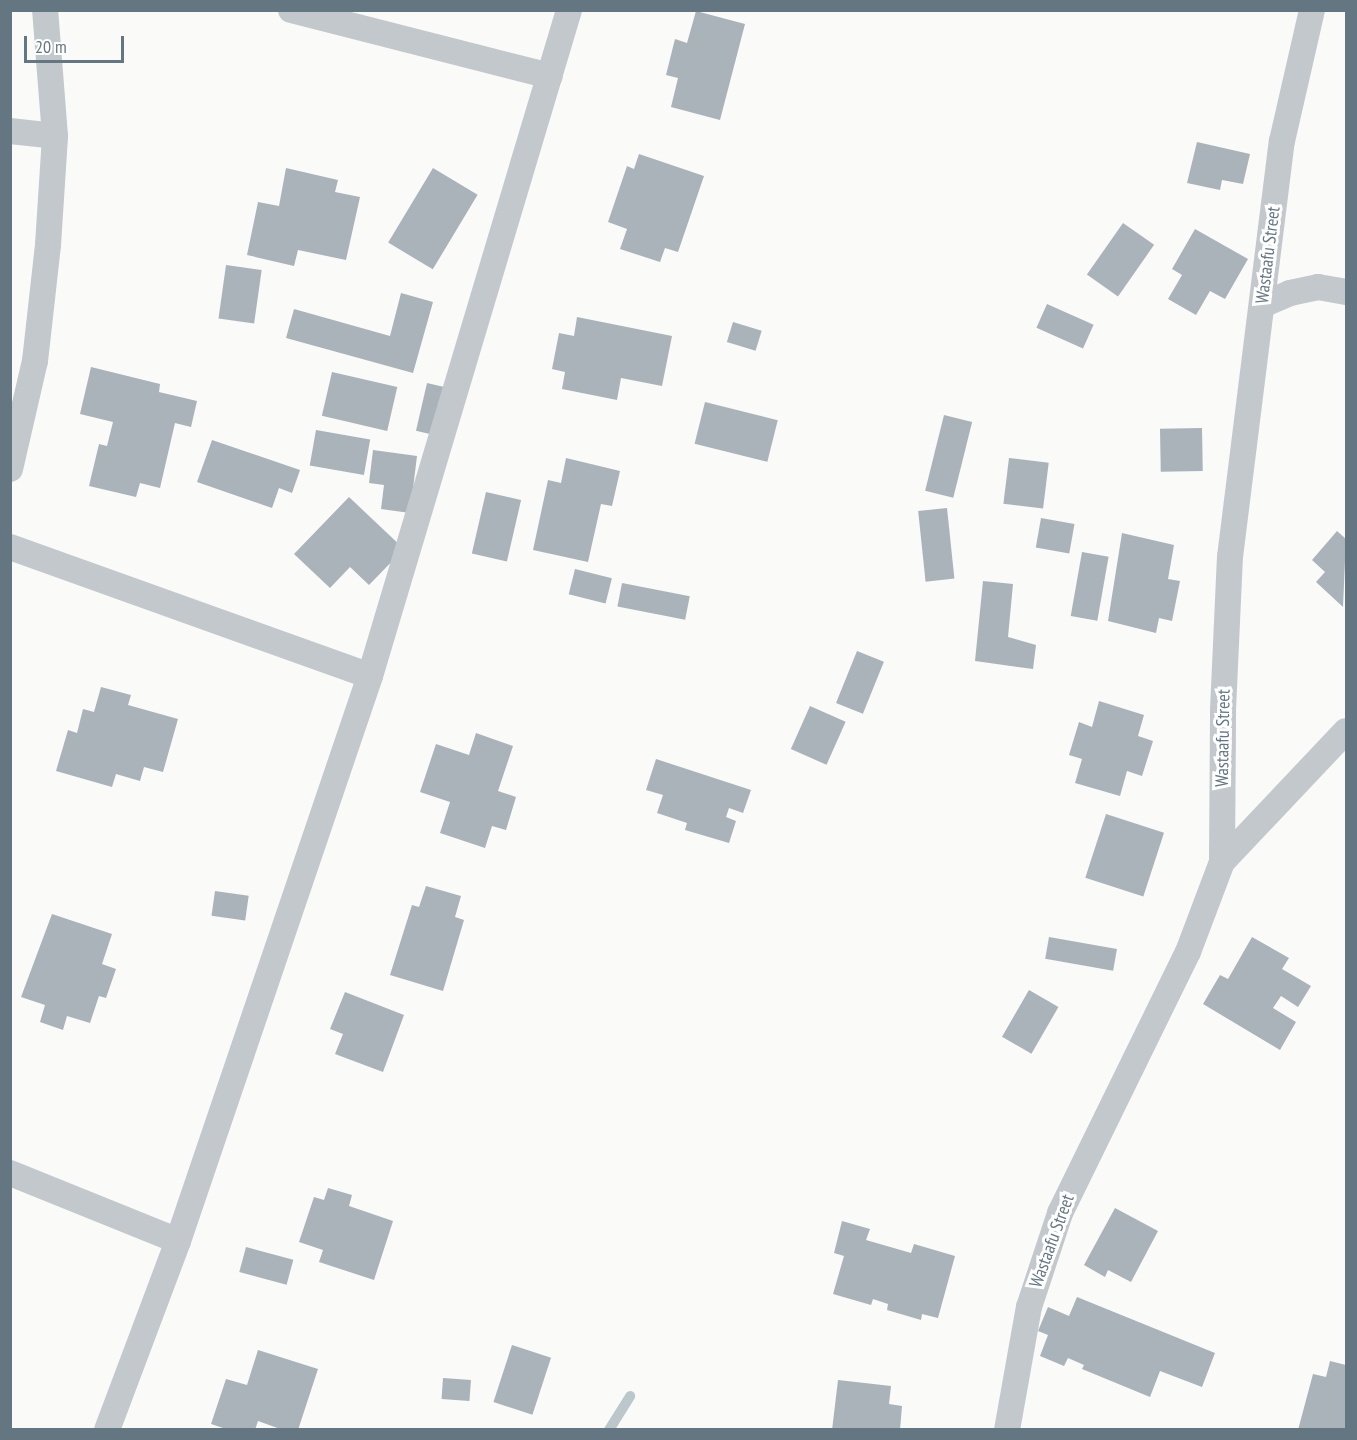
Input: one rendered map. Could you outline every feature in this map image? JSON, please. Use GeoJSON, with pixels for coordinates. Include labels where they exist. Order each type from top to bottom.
{"type":"FeatureCollection","features":[{"type":"Feature","properties":{"kind":"street"},"geometry":{"type":"LineString","coordinates":[[10,469],[35,361],[55,136],[45,10]]}},
{"type":"Feature","properties":{"kind":"street"},"geometry":{"type":"LineString","coordinates":[[291,10],[550,76]]}},
{"type":"Feature","properties":{"kind":"street"},"geometry":{"type":"LineString","coordinates":[[107,1430],[177,1241],[370,676],[568,10]]}},
{"type":"Feature","properties":{"kind":"street","name":"Wastaafu Street"},"geometry":{"type":"LineString","coordinates":[[1007,1430],[1029,1307],[1060,1213],[1188,952],[1222,862],[1223,710],[1230,557],[1282,141],[1312,10]]}},
{"type":"Feature","properties":{"kind":"street"},"geometry":{"type":"LineString","coordinates":[[10,131],[55,136]]}},
{"type":"Feature","properties":{"kind":"street"},"geometry":{"type":"LineString","coordinates":[[1262,305],[1290,293],[1318,287],[1347,292]]}},
{"type":"Feature","properties":{"kind":"street"},"geometry":{"type":"LineString","coordinates":[[10,547],[370,676]]}},
{"type":"Feature","properties":{"kind":"street"},"geometry":{"type":"LineString","coordinates":[[1222,862],[1347,731]]}},
{"type":"Feature","properties":{"kind":"street"},"geometry":{"type":"LineString","coordinates":[[10,1173],[177,1241]]}},
{"type":"Feature","properties":{"kind":"building"},"geometry":{"type":"Polygon","coordinates":[[[696,11],[745,24],[720,120],[671,107],[678,78],[666,75],[675,39],[687,43],[696,11]]]}},
{"type":"Feature","properties":{"kind":"building"},"geometry":{"type":"Polygon","coordinates":[[[1197,142],[1250,154],[1243,184],[1222,180],[1220,190],[1187,183],[1197,142]]]}},
{"type":"Feature","properties":{"kind":"building"},"geometry":{"type":"Polygon","coordinates":[[[639,154],[704,176],[678,252],[665,248],[660,262],[620,249],[627,229],[608,222],[627,166],[634,169],[639,154]]]}},
{"type":"Feature","properties":{"kind":"building"},"geometry":{"type":"Polygon","coordinates":[[[286,168],[338,180],[335,192],[360,197],[346,260],[298,250],[294,266],[247,255],[258,202],[279,206],[286,168]]]}},
{"type":"Feature","properties":{"kind":"building"},"geometry":{"type":"Polygon","coordinates":[[[433,168],[478,195],[433,269],[388,243],[433,168]]]}},
{"type":"Feature","properties":{"kind":"building"},"geometry":{"type":"Polygon","coordinates":[[[1123,223],[1154,245],[1118,296],[1087,275],[1123,223]]]}},
{"type":"Feature","properties":{"kind":"building"},"geometry":{"type":"Polygon","coordinates":[[[1195,229],[1248,259],[1225,299],[1210,291],[1196,315],[1168,299],[1182,275],[1172,269],[1195,229]]]}},
{"type":"Feature","properties":{"kind":"building"},"geometry":{"type":"Polygon","coordinates":[[[226,265],[262,270],[254,323],[218,318],[226,265]]]}},
{"type":"Feature","properties":{"kind":"building"},"geometry":{"type":"Polygon","coordinates":[[[401,293],[433,302],[413,373],[286,338],[294,309],[390,336],[401,293]]]}},
{"type":"Feature","properties":{"kind":"building"},"geometry":{"type":"Polygon","coordinates":[[[1047,304],[1094,325],[1083,348],[1036,328],[1047,304]]]}},
{"type":"Feature","properties":{"kind":"building"},"geometry":{"type":"Polygon","coordinates":[[[577,317],[672,336],[662,386],[621,378],[617,400],[562,389],[565,372],[552,369],[559,333],[574,336],[577,317]]]}},
{"type":"Feature","properties":{"kind":"building"},"geometry":{"type":"Polygon","coordinates":[[[733,322],[762,331],[756,351],[727,342],[733,322]]]}},
{"type":"Feature","properties":{"kind":"building"},"geometry":{"type":"Polygon","coordinates":[[[91,367],[160,384],[159,392],[197,401],[191,427],[175,423],[160,488],[140,483],[136,497],[89,486],[99,444],[107,446],[113,422],[80,414],[91,367]]]}},
{"type":"Feature","properties":{"kind":"building"},"geometry":{"type":"Polygon","coordinates":[[[332,372],[397,387],[387,431],[322,416],[332,372]]]}},
{"type":"Feature","properties":{"kind":"building"},"geometry":{"type":"Polygon","coordinates":[[[427,383],[449,388],[438,436],[416,431],[427,383]]]}},
{"type":"Feature","properties":{"kind":"building"},"geometry":{"type":"Polygon","coordinates":[[[705,402],[778,420],[767,462],[695,444],[705,402]]]}},
{"type":"Feature","properties":{"kind":"building"},"geometry":{"type":"Polygon","coordinates":[[[944,415],[972,422],[953,498],[925,491],[944,415]]]}},
{"type":"Feature","properties":{"kind":"building"},"geometry":{"type":"Polygon","coordinates":[[[1202,428],[1203,471],[1161,472],[1160,429],[1202,428]]]}},
{"type":"Feature","properties":{"kind":"building"},"geometry":{"type":"Polygon","coordinates":[[[316,430],[370,440],[364,475],[310,465],[316,430]]]}},
{"type":"Feature","properties":{"kind":"building"},"geometry":{"type":"Polygon","coordinates":[[[212,440],[300,470],[292,493],[279,488],[272,508],[197,482],[212,440]]]}},
{"type":"Feature","properties":{"kind":"building"},"geometry":{"type":"Polygon","coordinates":[[[373,450],[417,456],[410,513],[381,509],[384,485],[369,483],[373,450]]]}},
{"type":"Feature","properties":{"kind":"building"},"geometry":{"type":"Polygon","coordinates":[[[566,458],[620,471],[612,506],[601,504],[588,562],[533,550],[548,480],[561,483],[566,458]]]}},
{"type":"Feature","properties":{"kind":"building"},"geometry":{"type":"Polygon","coordinates":[[[1009,458],[1049,463],[1043,509],[1003,504],[1009,458]]]}},
{"type":"Feature","properties":{"kind":"building"},"geometry":{"type":"Polygon","coordinates":[[[486,492],[521,500],[507,561],[472,553],[486,492]]]}},
{"type":"Feature","properties":{"kind":"building"},"geometry":{"type":"Polygon","coordinates":[[[349,497],[404,549],[369,585],[350,567],[330,588],[294,554],[349,497]]]}},
{"type":"Feature","properties":{"kind":"building"},"geometry":{"type":"Polygon","coordinates":[[[947,508],[954,579],[926,582],[918,511],[947,508]]]}},
{"type":"Feature","properties":{"kind":"building"},"geometry":{"type":"Polygon","coordinates":[[[1041,518],[1074,524],[1069,553],[1036,548],[1041,518]]]}},
{"type":"Feature","properties":{"kind":"building"},"geometry":{"type":"Polygon","coordinates":[[[1337,531],[1346,539],[1343,607],[1316,582],[1325,572],[1312,560],[1337,531]]]}},
{"type":"Feature","properties":{"kind":"building"},"geometry":{"type":"Polygon","coordinates":[[[1122,533],[1174,545],[1168,579],[1180,581],[1172,621],[1159,618],[1156,633],[1108,621],[1122,533]]]}},
{"type":"Feature","properties":{"kind":"building"},"geometry":{"type":"Polygon","coordinates":[[[1082,552],[1109,557],[1097,621],[1071,616],[1082,552]]]}},
{"type":"Feature","properties":{"kind":"building"},"geometry":{"type":"Polygon","coordinates":[[[575,569],[612,578],[606,603],[569,594],[575,569]]]}},
{"type":"Feature","properties":{"kind":"building"},"geometry":{"type":"Polygon","coordinates":[[[983,581],[1013,584],[1008,637],[1036,645],[1033,669],[975,661],[983,581]]]}},
{"type":"Feature","properties":{"kind":"building"},"geometry":{"type":"Polygon","coordinates":[[[622,583],[690,596],[685,620],[617,607],[622,583]]]}},
{"type":"Feature","properties":{"kind":"building"},"geometry":{"type":"Polygon","coordinates":[[[857,651],[884,662],[863,714],[836,703],[857,651]]]}},
{"type":"Feature","properties":{"kind":"building"},"geometry":{"type":"Polygon","coordinates":[[[101,687],[131,695],[128,705],[178,719],[163,772],[144,767],[140,781],[116,774],[112,787],[56,771],[68,730],[77,733],[83,709],[94,712],[101,687]]]}},
{"type":"Feature","properties":{"kind":"building"},"geometry":{"type":"Polygon","coordinates":[[[1099,701],[1144,715],[1138,736],[1153,741],[1142,776],[1127,771],[1120,796],[1075,783],[1082,759],[1069,755],[1079,722],[1092,727],[1099,701]]]}},
{"type":"Feature","properties":{"kind":"building"},"geometry":{"type":"Polygon","coordinates":[[[810,706],[846,722],[827,765],[791,749],[810,706]]]}},
{"type":"Feature","properties":{"kind":"building"},"geometry":{"type":"Polygon","coordinates":[[[476,733],[513,746],[498,791],[516,797],[506,830],[492,826],[485,848],[440,833],[450,802],[420,792],[436,744],[469,755],[476,733]]]}},
{"type":"Feature","properties":{"kind":"building"},"geometry":{"type":"Polygon","coordinates":[[[656,759],[751,790],[743,813],[729,808],[726,817],[736,821],[729,843],[685,830],[687,823],[657,813],[663,795],[646,790],[656,759]]]}},
{"type":"Feature","properties":{"kind":"building"},"geometry":{"type":"Polygon","coordinates":[[[1106,814],[1164,833],[1143,897],[1085,878],[1106,814]]]}},
{"type":"Feature","properties":{"kind":"building"},"geometry":{"type":"Polygon","coordinates":[[[426,886],[461,896],[455,917],[464,920],[443,991],[390,975],[412,905],[419,907],[426,886]]]}},
{"type":"Feature","properties":{"kind":"building"},"geometry":{"type":"Polygon","coordinates":[[[215,891],[249,896],[245,920],[212,916],[215,891]]]}},
{"type":"Feature","properties":{"kind":"building"},"geometry":{"type":"Polygon","coordinates":[[[52,914],[112,934],[102,964],[116,969],[106,998],[99,996],[90,1023],[67,1016],[63,1030],[40,1022],[45,1005],[21,997],[52,914]]]}},
{"type":"Feature","properties":{"kind":"building"},"geometry":{"type":"Polygon","coordinates":[[[1049,937],[1117,949],[1113,971],[1045,959],[1049,937]]]}},
{"type":"Feature","properties":{"kind":"building"},"geometry":{"type":"Polygon","coordinates":[[[1252,937],[1289,958],[1282,969],[1311,986],[1298,1007],[1281,996],[1273,1008],[1296,1022],[1280,1050],[1203,1004],[1220,975],[1228,979],[1252,937]]]}},
{"type":"Feature","properties":{"kind":"building"},"geometry":{"type":"Polygon","coordinates":[[[1029,990],[1058,1007],[1031,1054],[1002,1037],[1029,990]]]}},
{"type":"Feature","properties":{"kind":"building"},"geometry":{"type":"Polygon","coordinates":[[[345,992],[404,1015],[383,1072],[335,1054],[343,1034],[330,1029],[345,992]]]}},
{"type":"Feature","properties":{"kind":"building"},"geometry":{"type":"Polygon","coordinates":[[[328,1188],[352,1195],[349,1206],[393,1221],[374,1280],[319,1262],[323,1250],[299,1242],[314,1197],[324,1200],[328,1188]]]}},
{"type":"Feature","properties":{"kind":"building"},"geometry":{"type":"Polygon","coordinates":[[[1115,1208],[1158,1231],[1131,1282],[1108,1270],[1105,1277],[1084,1265],[1115,1208]]]}},
{"type":"Feature","properties":{"kind":"building"},"geometry":{"type":"Polygon","coordinates":[[[842,1221],[870,1229],[866,1240],[911,1253],[914,1244],[955,1256],[938,1318],[922,1314],[921,1320],[887,1310],[888,1304],[873,1299],[871,1305],[833,1294],[844,1256],[834,1253],[842,1221]]]}},
{"type":"Feature","properties":{"kind":"building"},"geometry":{"type":"Polygon","coordinates":[[[246,1247],[293,1260],[287,1285],[239,1272],[246,1247]]]}},
{"type":"Feature","properties":{"kind":"building"},"geometry":{"type":"Polygon","coordinates":[[[1077,1297],[1215,1353],[1202,1387],[1160,1371],[1150,1397],[1082,1369],[1084,1365],[1068,1358],[1064,1366],[1040,1356],[1048,1335],[1038,1331],[1048,1307],[1069,1316],[1077,1297]]]}},
{"type":"Feature","properties":{"kind":"building"},"geometry":{"type":"Polygon","coordinates":[[[512,1345],[551,1358],[532,1415],[493,1402],[512,1345]]]}},
{"type":"Feature","properties":{"kind":"building"},"geometry":{"type":"Polygon","coordinates":[[[258,1350],[318,1369],[298,1430],[283,1430],[258,1421],[255,1430],[229,1430],[211,1424],[226,1379],[247,1385],[258,1350]]]}},
{"type":"Feature","properties":{"kind":"building"},"geometry":{"type":"Polygon","coordinates":[[[1330,1361],[1346,1365],[1346,1430],[1298,1430],[1313,1374],[1326,1377],[1330,1361]]]}},
{"type":"Feature","properties":{"kind":"building"},"geometry":{"type":"Polygon","coordinates":[[[443,1378],[471,1380],[469,1401],[442,1399],[443,1378]]]}},
{"type":"Feature","properties":{"kind":"building"},"geometry":{"type":"Polygon","coordinates":[[[838,1380],[891,1386],[889,1404],[902,1406],[900,1430],[832,1430],[838,1380]]]}},
{"type":"Feature","properties":{"kind":"waterway"},"geometry":{"type":"LineString","coordinates":[[609,1430],[630,1396]]}}]}
